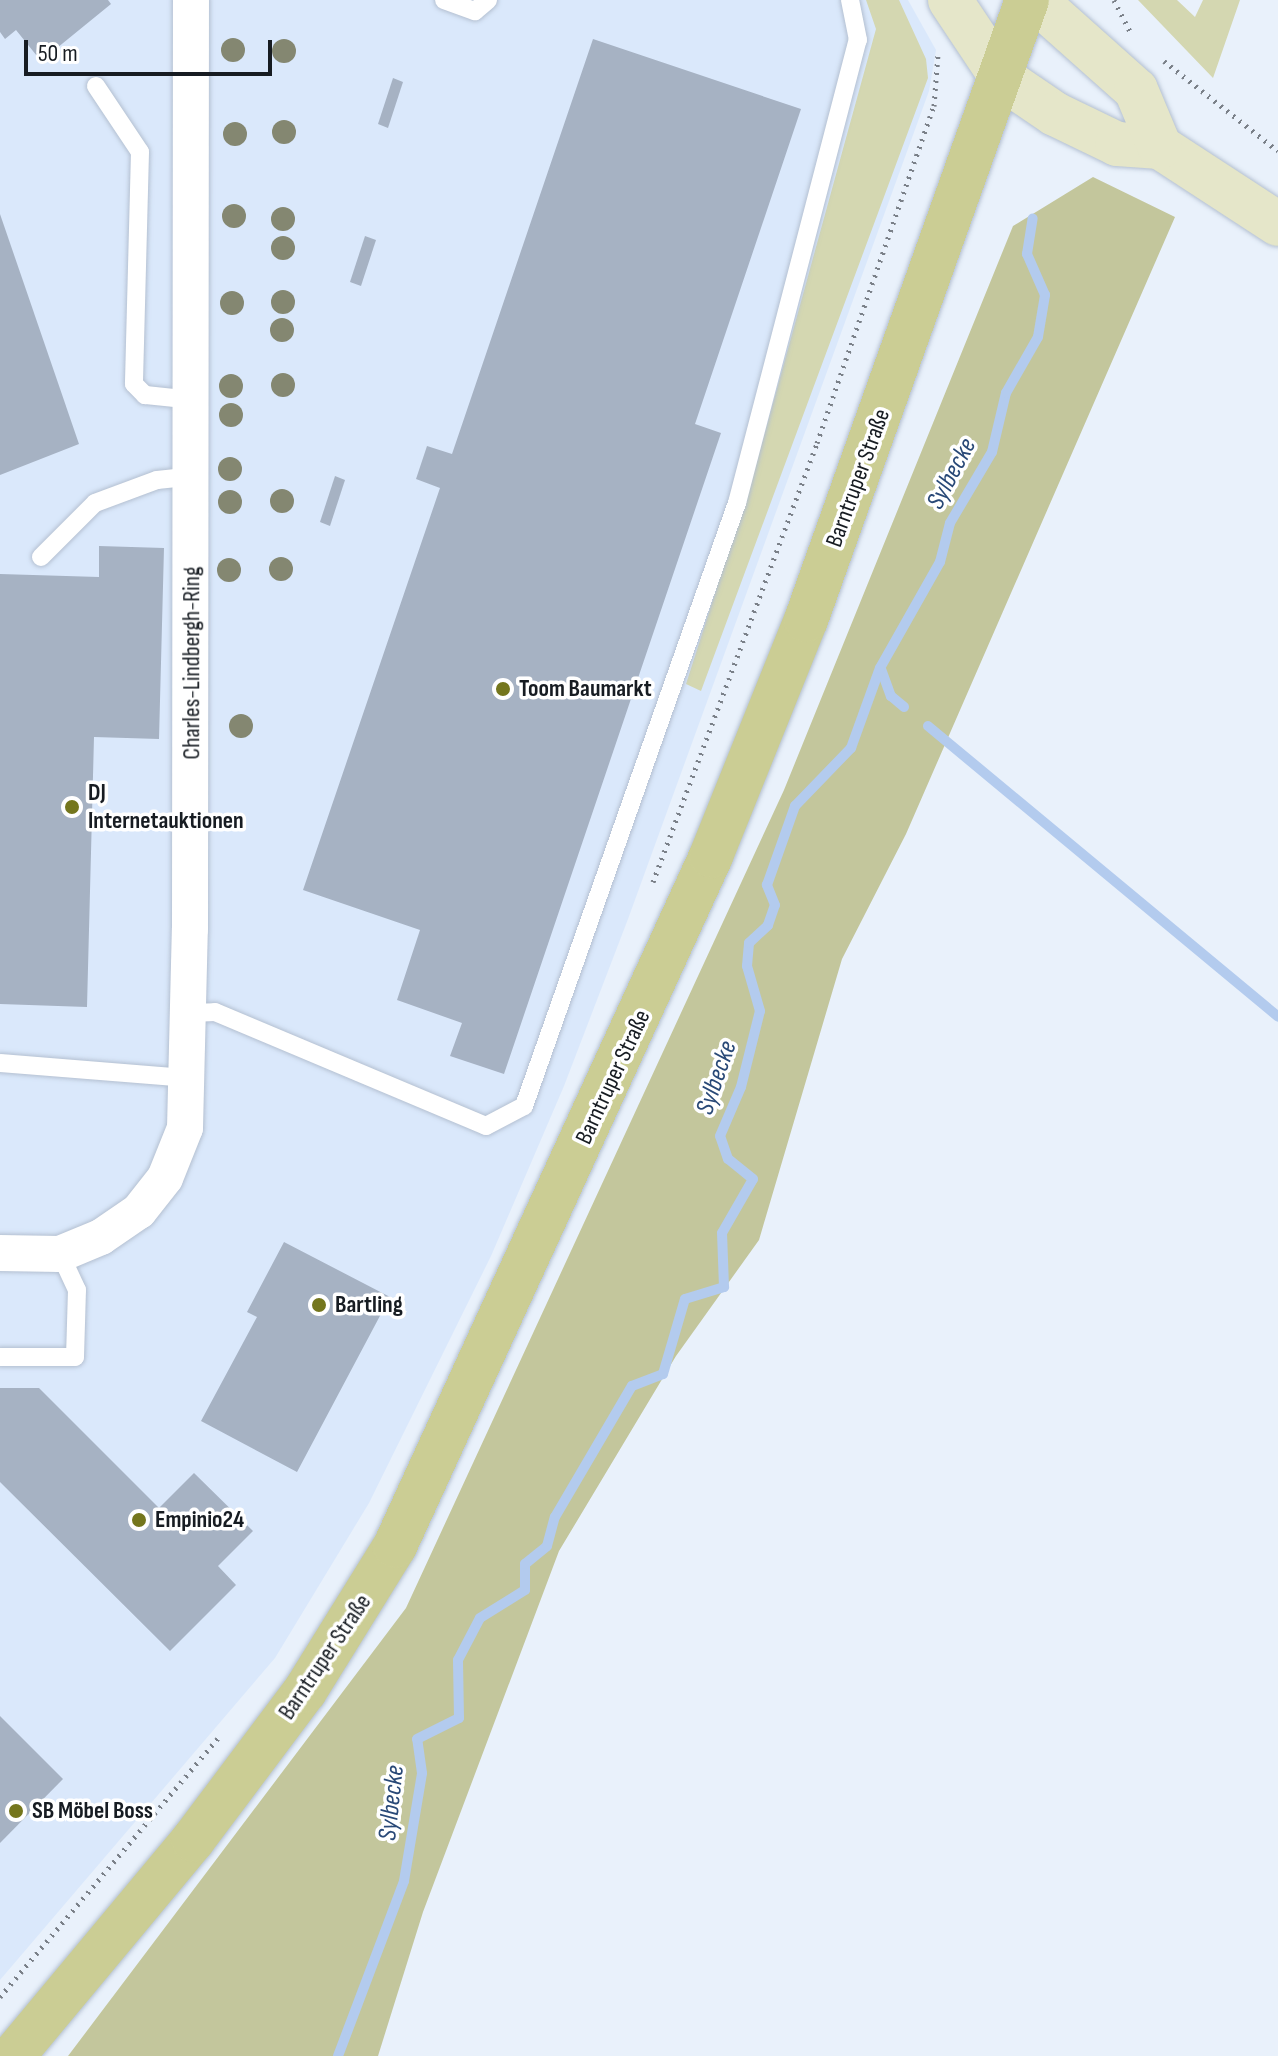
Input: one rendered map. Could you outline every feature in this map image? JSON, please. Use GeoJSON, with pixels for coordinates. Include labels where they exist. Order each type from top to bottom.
{"type":"FeatureCollection","features":[{"type":"Feature","properties":{"kind":"main road","name":"Barntruper Straße"},"geometry":{"type":"LineString","coordinates":[[13,2056],[193,1840],[305,1691],[395,1546],[705,870],[806,620],[1002,78],[1027,0]]}},
{"type":"Feature","properties":{"kind":"street","name":"Charles-Lindbergh-Ring"},"geometry":{"type":"LineString","coordinates":[[0,1253],[60,1254],[101,1237],[139,1211],[165,1178],[185,1128],[190,1013],[193,476],[191,0]]}},
{"type":"Feature","properties":{"kind":"street"},"geometry":{"type":"LineString","coordinates":[[950,0],[1002,78],[1055,114],[1117,144],[1160,147],[1278,224]]}},
{"type":"Feature","properties":{"kind":"street"},"geometry":{"type":"LineString","coordinates":[[1035,0],[1136,90],[1160,147]]}},
{"type":"Feature","properties":{"kind":"lane"},"geometry":{"type":"LineString","coordinates":[[444,0],[475,11],[488,0]]}},
{"type":"Feature","properties":{"kind":"lane"},"geometry":{"type":"LineString","coordinates":[[190,1013],[215,1012],[486,1126],[524,1106],[737,503],[858,40],[850,0]]}},
{"type":"Feature","properties":{"kind":"lane"},"geometry":{"type":"LineString","coordinates":[[96,86],[140,152],[134,384],[145,395],[193,400]]}},
{"type":"Feature","properties":{"kind":"lane"},"geometry":{"type":"LineString","coordinates":[[41,557],[95,503],[157,480],[193,476]]}},
{"type":"Feature","properties":{"kind":"lane"},"geometry":{"type":"LineString","coordinates":[[0,1063],[188,1078]]}},
{"type":"Feature","properties":{"kind":"lane"},"geometry":{"type":"LineString","coordinates":[[0,1357],[75,1357],[77,1290],[60,1254]]}},
{"type":"Feature","properties":{"kind":"path"},"geometry":{"type":"LineString","coordinates":[[1114,0],[1138,41]]}},
{"type":"Feature","properties":{"kind":"path"},"geometry":{"type":"LineString","coordinates":[[1161,59],[1278,151]]}},
{"type":"Feature","properties":{"kind":"shaded area"},"geometry":{"type":"Polygon","coordinates":[[[0,0],[908,0],[936,50],[929,91],[628,919],[564,1086],[491,1256],[369,1503],[275,1658],[0,1980],[0,0]]]}},
{"type":"Feature","properties":{"kind":"green space"},"geometry":{"type":"Polygon","coordinates":[[[866,0],[899,0],[926,59],[928,78],[701,691],[686,684],[756,465],[876,29],[866,0]]]}},
{"type":"Feature","properties":{"kind":"green space"},"geometry":{"type":"Polygon","coordinates":[[[1138,0],[1177,0],[1195,17],[1203,0],[1240,0],[1213,78],[1138,0]]]}},
{"type":"Feature","properties":{"kind":"green space"},"geometry":{"type":"Polygon","coordinates":[[[1093,177],[1175,217],[906,834],[842,959],[759,1240],[676,1356],[559,1551],[423,1912],[378,2056],[68,2056],[406,1608],[784,790],[1013,226],[1093,177]]]}},
{"type":"Feature","properties":{"kind":"building"},"geometry":{"type":"Polygon","coordinates":[[[0,0],[108,0],[111,4],[41,61],[16,30],[5,39],[0,32],[0,0]]]}},
{"type":"Feature","properties":{"kind":"building","name":"Toom Baumarkt"},"geometry":{"type":"Polygon","coordinates":[[[593,39],[801,109],[695,424],[721,433],[504,1074],[450,1056],[462,1023],[397,1000],[420,930],[303,890],[440,488],[416,479],[427,446],[452,454],[593,39]]]}},
{"type":"Feature","properties":{"kind":"building"},"geometry":{"type":"Polygon","coordinates":[[[393,78],[403,82],[388,128],[378,124],[393,78]]]}},
{"type":"Feature","properties":{"kind":"building"},"geometry":{"type":"Polygon","coordinates":[[[0,214],[79,444],[0,475],[0,214]]]}},
{"type":"Feature","properties":{"kind":"building"},"geometry":{"type":"Polygon","coordinates":[[[365,236],[376,240],[361,286],[350,282],[365,236]]]}},
{"type":"Feature","properties":{"kind":"building"},"geometry":{"type":"Polygon","coordinates":[[[335,476],[345,480],[330,526],[320,522],[335,476]]]}},
{"type":"Feature","properties":{"kind":"building"},"geometry":{"type":"Polygon","coordinates":[[[99,546],[164,548],[159,739],[94,737],[87,1007],[0,1004],[0,574],[99,577],[99,546]]]}},
{"type":"Feature","properties":{"kind":"building"},"geometry":{"type":"Polygon","coordinates":[[[284,1242],[390,1297],[297,1472],[201,1421],[257,1317],[247,1312],[284,1242]]]}},
{"type":"Feature","properties":{"kind":"building","name":"Empinio24"},"geometry":{"type":"Polygon","coordinates":[[[0,1388],[39,1388],[159,1508],[194,1473],[253,1531],[218,1566],[236,1585],[170,1651],[0,1482],[0,1388]]]}},
{"type":"Feature","properties":{"kind":"building","name":"SB Möbel Boss"},"geometry":{"type":"Polygon","coordinates":[[[0,1716],[63,1779],[0,1843],[0,1716]]]}},
{"type":"Feature","properties":{"kind":"waterway","name":"Sylbecke"},"geometry":{"type":"LineString","coordinates":[[338,2056],[404,1881],[422,1773],[417,1739],[459,1718],[458,1660],[480,1618],[525,1590],[525,1564],[547,1546],[555,1517],[632,1386],[663,1374],[685,1299],[724,1287],[722,1233],[753,1179],[728,1159],[720,1136],[741,1087],[760,1011],[747,966],[749,943],[768,925],[775,905],[767,885],[795,806],[851,748],[880,668],[940,562],[950,523],[992,452],[1006,393],[1038,337],[1045,295],[1027,254],[1033,218]]}},
{"type":"Feature","properties":{"kind":"waterway"},"geometry":{"type":"LineString","coordinates":[[881,669],[891,696],[904,707]]}},
{"type":"Feature","properties":{"kind":"waterway"},"geometry":{"type":"LineString","coordinates":[[928,726],[1278,1017]]}},
{"type":"Feature","properties":{"kind":"place","name":"Toom Baumarkt"},"geometry":{"type":"Point","coordinates":[503,689]}},
{"type":"Feature","properties":{"kind":"place","name":"DJ Internetauktionen"},"geometry":{"type":"Point","coordinates":[72,807]}},
{"type":"Feature","properties":{"kind":"place","name":"Bartling"},"geometry":{"type":"Point","coordinates":[319,1305]}},
{"type":"Feature","properties":{"kind":"place","name":"Empinio24"},"geometry":{"type":"Point","coordinates":[139,1520]}},
{"type":"Feature","properties":{"kind":"place","name":"SB Möbel Boss"},"geometry":{"type":"Point","coordinates":[16,1811]}}]}
